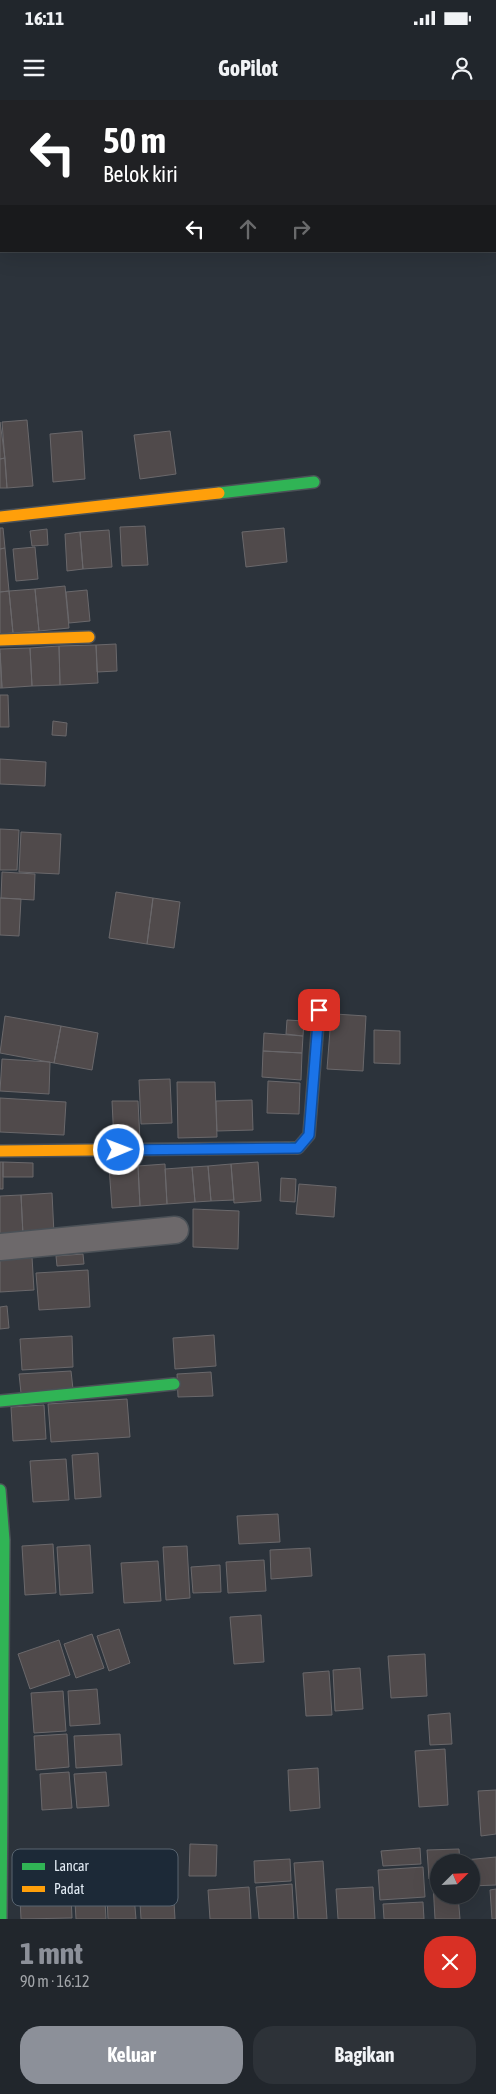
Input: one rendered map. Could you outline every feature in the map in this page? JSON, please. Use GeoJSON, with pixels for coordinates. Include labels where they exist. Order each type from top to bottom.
{"type":"FeatureCollection","features":[{"type":"Feature","properties":{"kind":"street"},"geometry":{"type":"LineString","coordinates":[[0,517],[314,482]]}},
{"type":"Feature","properties":{"kind":"street"},"geometry":{"type":"LineString","coordinates":[[0,640],[89,637]]}},
{"type":"Feature","properties":{"kind":"street"},"geometry":{"type":"LineString","coordinates":[[0,1151],[298,1148],[309,1135],[319,1010]]}},
{"type":"Feature","properties":{"kind":"street"},"geometry":{"type":"LineString","coordinates":[[0,1246],[175,1230]]}},
{"type":"Feature","properties":{"kind":"street"},"geometry":{"type":"LineString","coordinates":[[0,1401],[174,1384]]}},
{"type":"Feature","properties":{"kind":"street"},"geometry":{"type":"LineString","coordinates":[[0,1490],[4,1540],[0,1919]]}},
{"type":"Feature","properties":{"kind":"building"},"geometry":{"type":"Polygon","coordinates":[[[27,420],[33,486],[7,488],[2,422],[27,420]]]}},
{"type":"Feature","properties":{"kind":"building"},"geometry":{"type":"Polygon","coordinates":[[[0,422],[5,458],[0,459],[0,422]]]}},
{"type":"Feature","properties":{"kind":"building"},"geometry":{"type":"Polygon","coordinates":[[[82,431],[85,479],[53,482],[50,434],[82,431]]]}},
{"type":"Feature","properties":{"kind":"building"},"geometry":{"type":"Polygon","coordinates":[[[170,431],[176,474],[140,479],[134,435],[170,431]]]}},
{"type":"Feature","properties":{"kind":"building"},"geometry":{"type":"Polygon","coordinates":[[[5,458],[7,488],[0,488],[0,459],[5,458]]]}},
{"type":"Feature","properties":{"kind":"building"},"geometry":{"type":"Polygon","coordinates":[[[145,526],[148,565],[122,566],[120,527],[145,526]]]}},
{"type":"Feature","properties":{"kind":"building"},"geometry":{"type":"Polygon","coordinates":[[[0,528],[3,528],[5,548],[0,549],[0,528]]]}},
{"type":"Feature","properties":{"kind":"building"},"geometry":{"type":"Polygon","coordinates":[[[284,528],[287,562],[246,567],[242,532],[284,528]]]}},
{"type":"Feature","properties":{"kind":"building"},"geometry":{"type":"Polygon","coordinates":[[[47,529],[48,545],[32,546],[30,531],[47,529]]]}},
{"type":"Feature","properties":{"kind":"building"},"geometry":{"type":"Polygon","coordinates":[[[109,530],[112,567],[83,569],[80,532],[109,530]]]}},
{"type":"Feature","properties":{"kind":"building"},"geometry":{"type":"Polygon","coordinates":[[[80,532],[83,569],[67,571],[65,534],[80,532]]]}},
{"type":"Feature","properties":{"kind":"building"},"geometry":{"type":"Polygon","coordinates":[[[35,547],[38,579],[16,581],[13,549],[35,547]]]}},
{"type":"Feature","properties":{"kind":"building"},"geometry":{"type":"Polygon","coordinates":[[[5,548],[9,591],[0,592],[0,549],[5,548]]]}},
{"type":"Feature","properties":{"kind":"building"},"geometry":{"type":"Polygon","coordinates":[[[65,586],[69,628],[39,631],[35,589],[65,586]]]}},
{"type":"Feature","properties":{"kind":"building"},"geometry":{"type":"Polygon","coordinates":[[[35,589],[39,631],[13,633],[9,591],[35,589]]]}},
{"type":"Feature","properties":{"kind":"building"},"geometry":{"type":"Polygon","coordinates":[[[87,590],[90,621],[69,623],[66,592],[87,590]]]}},
{"type":"Feature","properties":{"kind":"building"},"geometry":{"type":"Polygon","coordinates":[[[9,591],[13,633],[0,634],[0,592],[9,591]]]}},
{"type":"Feature","properties":{"kind":"building"},"geometry":{"type":"Polygon","coordinates":[[[116,644],[117,671],[97,672],[96,645],[116,644]]]}},
{"type":"Feature","properties":{"kind":"building"},"geometry":{"type":"Polygon","coordinates":[[[96,645],[98,683],[60,685],[59,646],[96,645]]]}},
{"type":"Feature","properties":{"kind":"building"},"geometry":{"type":"Polygon","coordinates":[[[59,646],[60,685],[32,686],[30,648],[59,646]]]}},
{"type":"Feature","properties":{"kind":"building"},"geometry":{"type":"Polygon","coordinates":[[[30,648],[32,686],[2,688],[0,649],[30,648]]]}},
{"type":"Feature","properties":{"kind":"building"},"geometry":{"type":"Polygon","coordinates":[[[0,653],[2,688],[0,688],[0,653]]]}},
{"type":"Feature","properties":{"kind":"building"},"geometry":{"type":"Polygon","coordinates":[[[0,695],[8,695],[9,727],[0,727],[0,695]]]}},
{"type":"Feature","properties":{"kind":"building"},"geometry":{"type":"Polygon","coordinates":[[[53,721],[67,723],[66,736],[52,735],[53,721]]]}},
{"type":"Feature","properties":{"kind":"building"},"geometry":{"type":"Polygon","coordinates":[[[0,759],[46,762],[45,786],[0,784],[0,759]]]}},
{"type":"Feature","properties":{"kind":"building"},"geometry":{"type":"Polygon","coordinates":[[[0,829],[19,830],[17,870],[0,870],[0,829]]]}},
{"type":"Feature","properties":{"kind":"building"},"geometry":{"type":"Polygon","coordinates":[[[21,832],[61,834],[59,874],[19,872],[21,832]]]}},
{"type":"Feature","properties":{"kind":"building"},"geometry":{"type":"Polygon","coordinates":[[[2,872],[35,874],[34,900],[1,898],[2,872]]]}},
{"type":"Feature","properties":{"kind":"building"},"geometry":{"type":"Polygon","coordinates":[[[116,892],[153,898],[147,944],[109,938],[116,892]]]}},
{"type":"Feature","properties":{"kind":"building"},"geometry":{"type":"Polygon","coordinates":[[[0,898],[21,899],[19,936],[0,935],[0,898]]]}},
{"type":"Feature","properties":{"kind":"building"},"geometry":{"type":"Polygon","coordinates":[[[153,898],[180,902],[174,948],[147,944],[153,898]]]}},
{"type":"Feature","properties":{"kind":"building"},"geometry":{"type":"Polygon","coordinates":[[[335,1014],[366,1016],[363,1071],[327,1069],[330,1030],[334,1030],[335,1014]]]}},
{"type":"Feature","properties":{"kind":"building"},"geometry":{"type":"Polygon","coordinates":[[[5,1016],[61,1026],[54,1063],[0,1053],[5,1016]]]}},
{"type":"Feature","properties":{"kind":"building"},"geometry":{"type":"Polygon","coordinates":[[[287,1020],[304,1021],[303,1036],[286,1034],[287,1020]]]}},
{"type":"Feature","properties":{"kind":"building"},"geometry":{"type":"Polygon","coordinates":[[[61,1026],[98,1033],[92,1070],[54,1063],[61,1026]]]}},
{"type":"Feature","properties":{"kind":"building"},"geometry":{"type":"Polygon","coordinates":[[[374,1030],[400,1031],[400,1064],[374,1063],[374,1030]]]}},
{"type":"Feature","properties":{"kind":"building"},"geometry":{"type":"Polygon","coordinates":[[[264,1033],[303,1036],[302,1053],[263,1051],[264,1033]]]}},
{"type":"Feature","properties":{"kind":"building"},"geometry":{"type":"Polygon","coordinates":[[[263,1051],[302,1053],[301,1080],[262,1077],[263,1051]]]}},
{"type":"Feature","properties":{"kind":"building"},"geometry":{"type":"Polygon","coordinates":[[[2,1059],[50,1062],[49,1094],[0,1091],[2,1059]]]}},
{"type":"Feature","properties":{"kind":"building"},"geometry":{"type":"Polygon","coordinates":[[[170,1079],[172,1123],[141,1124],[139,1080],[170,1079]]]}},
{"type":"Feature","properties":{"kind":"building"},"geometry":{"type":"Polygon","coordinates":[[[268,1081],[300,1083],[299,1114],[267,1113],[268,1081]]]}},
{"type":"Feature","properties":{"kind":"building"},"geometry":{"type":"Polygon","coordinates":[[[177,1082],[215,1082],[217,1137],[178,1138],[177,1082]]]}},
{"type":"Feature","properties":{"kind":"building"},"geometry":{"type":"Polygon","coordinates":[[[0,1098],[66,1102],[64,1135],[0,1132],[0,1098]]]}},
{"type":"Feature","properties":{"kind":"building"},"geometry":{"type":"Polygon","coordinates":[[[252,1100],[253,1130],[217,1131],[216,1101],[252,1100]]]}},
{"type":"Feature","properties":{"kind":"building"},"geometry":{"type":"Polygon","coordinates":[[[112,1101],[138,1101],[140,1141],[114,1142],[112,1101]]]}},
{"type":"Feature","properties":{"kind":"building"},"geometry":{"type":"Polygon","coordinates":[[[0,1162],[3,1162],[3,1189],[0,1189],[0,1162]]]}},
{"type":"Feature","properties":{"kind":"building"},"geometry":{"type":"Polygon","coordinates":[[[3,1162],[33,1163],[33,1177],[3,1177],[3,1162]]]}},
{"type":"Feature","properties":{"kind":"building"},"geometry":{"type":"Polygon","coordinates":[[[258,1162],[261,1201],[234,1203],[231,1164],[258,1162]]]}},
{"type":"Feature","properties":{"kind":"building"},"geometry":{"type":"Polygon","coordinates":[[[165,1164],[167,1204],[140,1206],[138,1166],[165,1164]]]}},
{"type":"Feature","properties":{"kind":"building"},"geometry":{"type":"Polygon","coordinates":[[[231,1164],[234,1200],[211,1201],[208,1166],[231,1164]]]}},
{"type":"Feature","properties":{"kind":"building"},"geometry":{"type":"Polygon","coordinates":[[[138,1166],[140,1206],[112,1208],[109,1167],[138,1166]]]}},
{"type":"Feature","properties":{"kind":"building"},"geometry":{"type":"Polygon","coordinates":[[[208,1166],[211,1201],[195,1202],[192,1167],[208,1166]]]}},
{"type":"Feature","properties":{"kind":"building"},"geometry":{"type":"Polygon","coordinates":[[[192,1167],[195,1202],[167,1204],[165,1169],[192,1167]]]}},
{"type":"Feature","properties":{"kind":"building"},"geometry":{"type":"Polygon","coordinates":[[[281,1178],[296,1179],[295,1202],[280,1201],[281,1178]]]}},
{"type":"Feature","properties":{"kind":"building"},"geometry":{"type":"Polygon","coordinates":[[[299,1184],[336,1187],[334,1217],[296,1214],[299,1184]]]}},
{"type":"Feature","properties":{"kind":"building"},"geometry":{"type":"Polygon","coordinates":[[[52,1193],[54,1234],[23,1235],[21,1195],[52,1193]]]}},
{"type":"Feature","properties":{"kind":"building"},"geometry":{"type":"Polygon","coordinates":[[[21,1195],[23,1235],[0,1237],[0,1196],[21,1195]]]}},
{"type":"Feature","properties":{"kind":"building"},"geometry":{"type":"Polygon","coordinates":[[[193,1209],[239,1211],[238,1249],[193,1247],[193,1209]]]}},
{"type":"Feature","properties":{"kind":"building"},"geometry":{"type":"Polygon","coordinates":[[[83,1254],[84,1264],[57,1266],[56,1256],[83,1254]]]}},
{"type":"Feature","properties":{"kind":"building"},"geometry":{"type":"Polygon","coordinates":[[[32,1257],[34,1290],[0,1292],[0,1259],[32,1257]]]}},
{"type":"Feature","properties":{"kind":"building"},"geometry":{"type":"Polygon","coordinates":[[[88,1270],[90,1307],[39,1310],[36,1273],[88,1270]]]}},
{"type":"Feature","properties":{"kind":"building"},"geometry":{"type":"Polygon","coordinates":[[[7,1306],[9,1328],[0,1329],[0,1307],[7,1306]]]}},
{"type":"Feature","properties":{"kind":"building"},"geometry":{"type":"Polygon","coordinates":[[[214,1335],[216,1366],[175,1369],[173,1338],[214,1335]]]}},
{"type":"Feature","properties":{"kind":"building"},"geometry":{"type":"Polygon","coordinates":[[[72,1336],[73,1367],[22,1370],[20,1339],[72,1336]]]}},
{"type":"Feature","properties":{"kind":"building"},"geometry":{"type":"Polygon","coordinates":[[[71,1371],[73,1389],[21,1393],[19,1374],[71,1371]]]}},
{"type":"Feature","properties":{"kind":"building"},"geometry":{"type":"Polygon","coordinates":[[[211,1372],[213,1396],[178,1397],[177,1374],[211,1372]]]}},
{"type":"Feature","properties":{"kind":"building"},"geometry":{"type":"Polygon","coordinates":[[[127,1399],[130,1437],[51,1442],[48,1404],[127,1399]]]}},
{"type":"Feature","properties":{"kind":"building"},"geometry":{"type":"Polygon","coordinates":[[[44,1405],[46,1439],[13,1441],[11,1407],[44,1405]]]}},
{"type":"Feature","properties":{"kind":"building"},"geometry":{"type":"Polygon","coordinates":[[[98,1453],[101,1497],[75,1499],[72,1455],[98,1453]]]}},
{"type":"Feature","properties":{"kind":"building"},"geometry":{"type":"Polygon","coordinates":[[[66,1459],[69,1500],[33,1502],[30,1461],[66,1459]]]}},
{"type":"Feature","properties":{"kind":"building"},"geometry":{"type":"Polygon","coordinates":[[[278,1514],[280,1542],[239,1544],[237,1516],[278,1514]]]}},
{"type":"Feature","properties":{"kind":"building"},"geometry":{"type":"Polygon","coordinates":[[[53,1544],[56,1593],[25,1595],[22,1546],[53,1544]]]}},
{"type":"Feature","properties":{"kind":"building"},"geometry":{"type":"Polygon","coordinates":[[[90,1545],[93,1593],[60,1595],[57,1547],[90,1545]]]}},
{"type":"Feature","properties":{"kind":"building"},"geometry":{"type":"Polygon","coordinates":[[[187,1546],[190,1598],[166,1600],[163,1547],[187,1546]]]}},
{"type":"Feature","properties":{"kind":"building"},"geometry":{"type":"Polygon","coordinates":[[[310,1548],[312,1576],[271,1579],[270,1550],[310,1548]]]}},
{"type":"Feature","properties":{"kind":"building"},"geometry":{"type":"Polygon","coordinates":[[[264,1560],[266,1591],[228,1593],[226,1562],[264,1560]]]}},
{"type":"Feature","properties":{"kind":"building"},"geometry":{"type":"Polygon","coordinates":[[[158,1561],[161,1601],[124,1603],[121,1563],[158,1561]]]}},
{"type":"Feature","properties":{"kind":"building"},"geometry":{"type":"Polygon","coordinates":[[[220,1565],[221,1592],[193,1593],[191,1567],[220,1565]]]}},
{"type":"Feature","properties":{"kind":"building"},"geometry":{"type":"Polygon","coordinates":[[[261,1615],[264,1662],[234,1664],[230,1617],[261,1615]]]}},
{"type":"Feature","properties":{"kind":"building"},"geometry":{"type":"Polygon","coordinates":[[[119,1629],[130,1663],[109,1671],[97,1636],[119,1629]]]}},
{"type":"Feature","properties":{"kind":"building"},"geometry":{"type":"Polygon","coordinates":[[[92,1634],[104,1668],[76,1678],[64,1644],[92,1634]]]}},
{"type":"Feature","properties":{"kind":"building"},"geometry":{"type":"Polygon","coordinates":[[[59,1640],[70,1675],[30,1689],[18,1654],[59,1640]]]}},
{"type":"Feature","properties":{"kind":"building"},"geometry":{"type":"Polygon","coordinates":[[[425,1654],[427,1696],[391,1698],[388,1656],[425,1654]]]}},
{"type":"Feature","properties":{"kind":"building"},"geometry":{"type":"Polygon","coordinates":[[[360,1668],[363,1709],[335,1711],[333,1670],[360,1668]]]}},
{"type":"Feature","properties":{"kind":"building"},"geometry":{"type":"Polygon","coordinates":[[[329,1671],[332,1715],[306,1716],[303,1673],[329,1671]]]}},
{"type":"Feature","properties":{"kind":"building"},"geometry":{"type":"Polygon","coordinates":[[[97,1689],[100,1724],[70,1726],[68,1691],[97,1689]]]}},
{"type":"Feature","properties":{"kind":"building"},"geometry":{"type":"Polygon","coordinates":[[[63,1691],[66,1731],[34,1733],[31,1693],[63,1691]]]}},
{"type":"Feature","properties":{"kind":"building"},"geometry":{"type":"Polygon","coordinates":[[[450,1713],[452,1744],[430,1745],[428,1715],[450,1713]]]}},
{"type":"Feature","properties":{"kind":"building"},"geometry":{"type":"Polygon","coordinates":[[[67,1734],[69,1767],[36,1770],[34,1736],[67,1734]]]}},
{"type":"Feature","properties":{"kind":"building"},"geometry":{"type":"Polygon","coordinates":[[[120,1734],[122,1765],[76,1768],[74,1736],[120,1734]]]}},
{"type":"Feature","properties":{"kind":"building"},"geometry":{"type":"Polygon","coordinates":[[[445,1749],[448,1805],[419,1807],[415,1751],[445,1749]]]}},
{"type":"Feature","properties":{"kind":"building"},"geometry":{"type":"Polygon","coordinates":[[[318,1768],[320,1808],[290,1811],[288,1770],[318,1768]]]}},
{"type":"Feature","properties":{"kind":"building"},"geometry":{"type":"Polygon","coordinates":[[[69,1772],[72,1808],[42,1810],[40,1774],[69,1772]]]}},
{"type":"Feature","properties":{"kind":"building"},"geometry":{"type":"Polygon","coordinates":[[[106,1772],[109,1806],[77,1808],[74,1774],[106,1772]]]}},
{"type":"Feature","properties":{"kind":"building"},"geometry":{"type":"Polygon","coordinates":[[[496,1790],[496,1834],[481,1836],[478,1791],[496,1790]]]}},
{"type":"Feature","properties":{"kind":"building"},"geometry":{"type":"Polygon","coordinates":[[[190,1844],[217,1845],[216,1876],[189,1876],[190,1844]]]}},
{"type":"Feature","properties":{"kind":"building"},"geometry":{"type":"Polygon","coordinates":[[[420,1848],[421,1864],[383,1866],[381,1851],[420,1848]]]}},
{"type":"Feature","properties":{"kind":"building"},"geometry":{"type":"Polygon","coordinates":[[[459,1849],[459,1854],[430,1854],[429,1879],[427,1850],[459,1849]]]}},
{"type":"Feature","properties":{"kind":"building"},"geometry":{"type":"Polygon","coordinates":[[[496,1857],[496,1885],[480,1886],[480,1859],[496,1857]]]}},
{"type":"Feature","properties":{"kind":"building"},"geometry":{"type":"Polygon","coordinates":[[[290,1859],[291,1881],[255,1883],[254,1861],[290,1859]]]}},
{"type":"Feature","properties":{"kind":"building"},"geometry":{"type":"Polygon","coordinates":[[[323,1861],[327,1919],[298,1919],[294,1863],[323,1861]]]}},
{"type":"Feature","properties":{"kind":"building"},"geometry":{"type":"Polygon","coordinates":[[[423,1867],[425,1897],[380,1900],[378,1870],[423,1867]]]}},
{"type":"Feature","properties":{"kind":"building"},"geometry":{"type":"Polygon","coordinates":[[[292,1884],[294,1919],[259,1919],[256,1887],[292,1884]]]}},
{"type":"Feature","properties":{"kind":"building"},"geometry":{"type":"Polygon","coordinates":[[[249,1887],[251,1919],[210,1919],[208,1890],[249,1887]]]}},
{"type":"Feature","properties":{"kind":"building"},"geometry":{"type":"Polygon","coordinates":[[[373,1887],[375,1919],[338,1919],[336,1889],[373,1887]]]}},
{"type":"Feature","properties":{"kind":"building"},"geometry":{"type":"Polygon","coordinates":[[[496,1889],[496,1919],[492,1919],[490,1890],[496,1889]]]}},
{"type":"Feature","properties":{"kind":"building"},"geometry":{"type":"Polygon","coordinates":[[[423,1902],[424,1919],[384,1919],[383,1904],[423,1902]]]}},
{"type":"Feature","properties":{"kind":"building"},"geometry":{"type":"Polygon","coordinates":[[[434,1904],[459,1904],[460,1919],[435,1919],[434,1904]]]}},
{"type":"Feature","properties":{"kind":"building"},"geometry":{"type":"Polygon","coordinates":[[[20,1906],[71,1906],[72,1918],[21,1919],[20,1906]]]}},
{"type":"Feature","properties":{"kind":"building"},"geometry":{"type":"Polygon","coordinates":[[[75,1906],[105,1906],[106,1919],[76,1919],[75,1906]]]}},
{"type":"Feature","properties":{"kind":"building"},"geometry":{"type":"Polygon","coordinates":[[[107,1906],[135,1906],[136,1919],[108,1919],[107,1906]]]}},
{"type":"Feature","properties":{"kind":"building"},"geometry":{"type":"Polygon","coordinates":[[[140,1906],[174,1906],[175,1919],[141,1919],[140,1906]]]}},
{"type":"Feature","properties":{"kind":"traffic: fast"},"geometry":{"type":"LineString","coordinates":[[219,493],[314,482]]}},
{"type":"Feature","properties":{"kind":"traffic: fast"},"geometry":{"type":"LineString","coordinates":[[289,1148],[298,1148],[309,1135],[319,1010]]}},
{"type":"Feature","properties":{"kind":"traffic: fast"},"geometry":{"type":"LineString","coordinates":[[0,1401],[174,1384]]}},
{"type":"Feature","properties":{"kind":"traffic: fast"},"geometry":{"type":"LineString","coordinates":[[0,1490],[4,1540],[1,1919]]}},
{"type":"Feature","properties":{"kind":"traffic: slow"},"geometry":{"type":"LineString","coordinates":[[0,517],[219,493]]}},
{"type":"Feature","properties":{"kind":"traffic: slow"},"geometry":{"type":"LineString","coordinates":[[0,640],[89,637]]}},
{"type":"Feature","properties":{"kind":"traffic: slow"},"geometry":{"type":"LineString","coordinates":[[0,1151],[289,1148]]}},
{"type":"Feature","properties":{"kind":"route"},"geometry":{"type":"LineString","coordinates":[[119,1150],[298,1148],[309,1135],[312,1119],[319,1010]]}}]}
